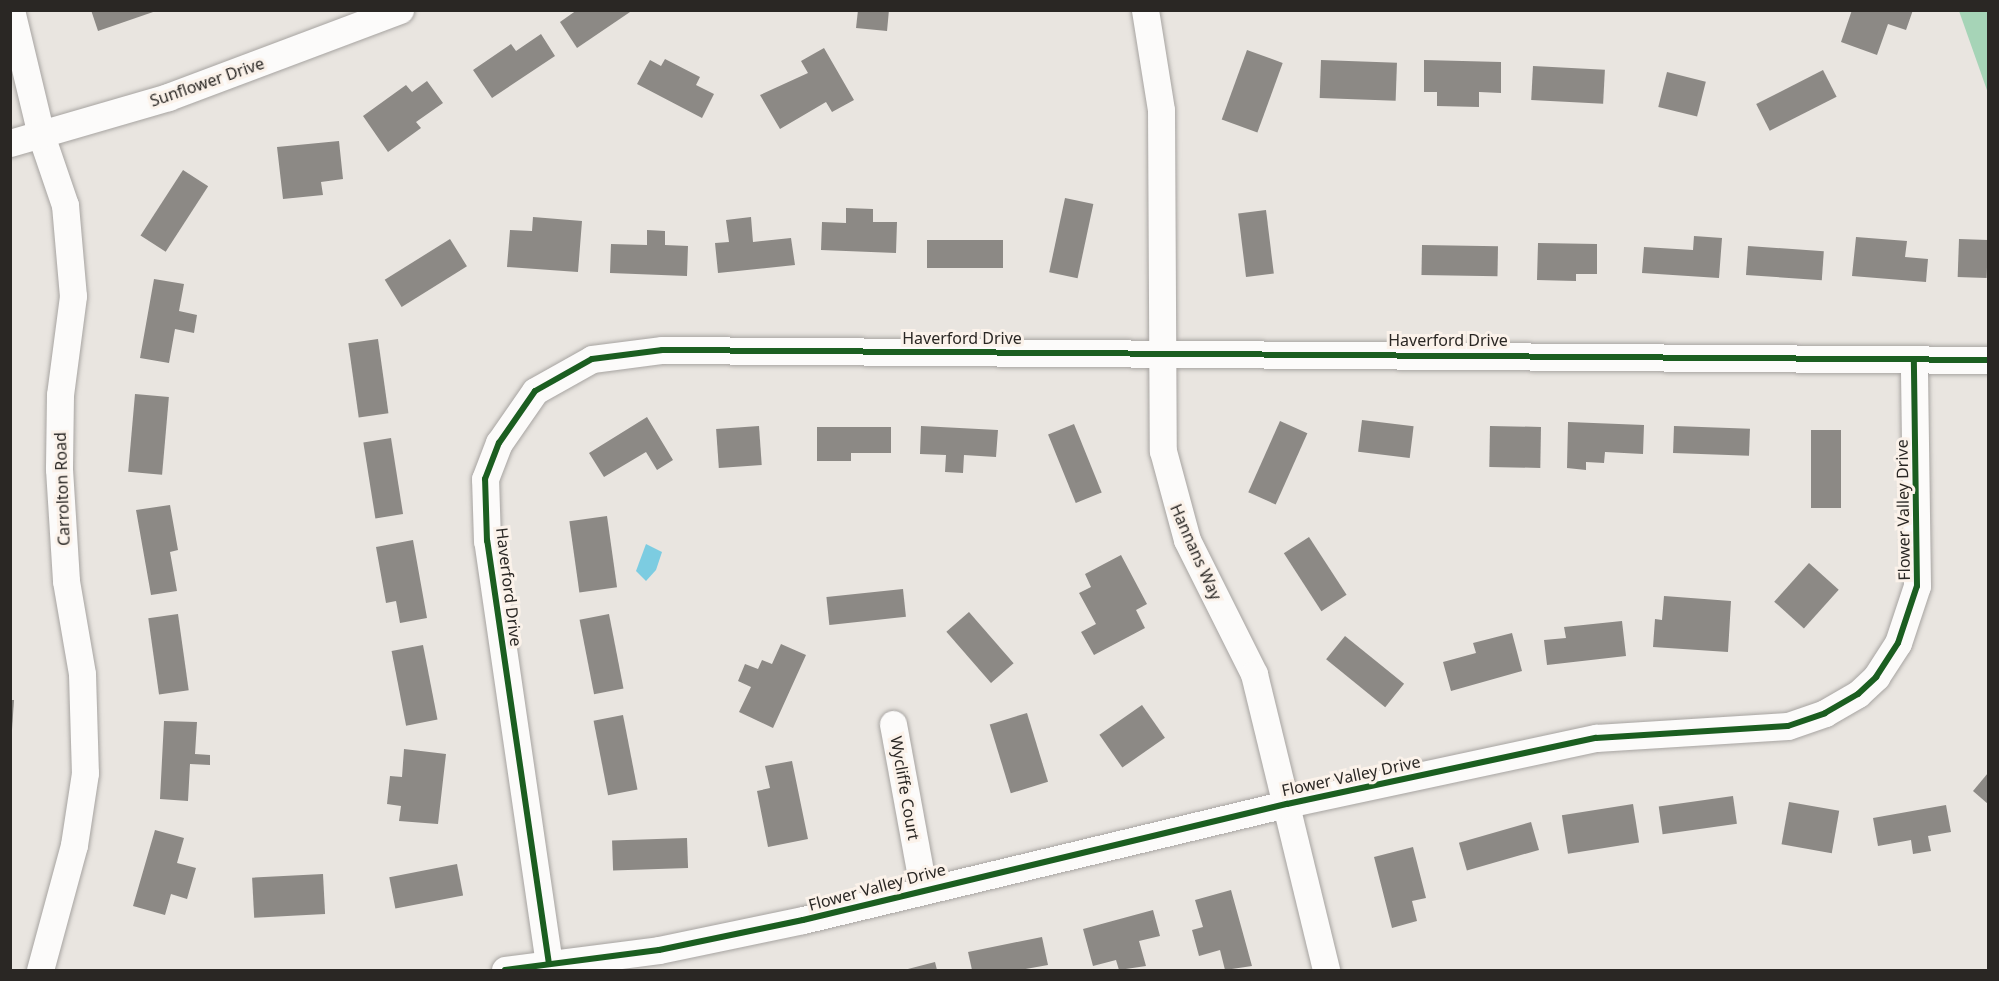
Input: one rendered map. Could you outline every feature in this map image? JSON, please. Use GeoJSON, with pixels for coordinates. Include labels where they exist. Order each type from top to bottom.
{"type":"FeatureCollection","features":[{"type":"Feature","properties":{"kind":"street","name":"Carrolton Road"},"geometry":{"type":"LineString","coordinates":[[11,10],[41,135],[65,205],[72,249],[74,296],[60,395],[59,469],[66,581],[82,674],[85,773],[74,845],[40,970]]}},
{"type":"Feature","properties":{"kind":"street","name":"Sunflower Drive"},"geometry":{"type":"LineString","coordinates":[[10,143],[168,97],[400,10]]}},
{"type":"Feature","properties":{"kind":"street","name":"Hannans Way"},"geometry":{"type":"LineString","coordinates":[[1145,10],[1161,110],[1165,223],[1161,351],[1163,451],[1173,499],[1187,540],[1254,674],[1326,970]]}},
{"type":"Feature","properties":{"kind":"street","name":"Haverford Drive"},"geometry":{"type":"LineString","coordinates":[[549,964],[487,541],[485,479],[500,443],[535,391],[592,358],[662,351],[1161,351],[1854,356],[1914,361],[1989,360]]}},
{"type":"Feature","properties":{"kind":"street","name":"Flower Valley Drive"},"geometry":{"type":"LineString","coordinates":[[505,970],[659,950],[803,920],[923,888],[1287,804],[1596,738],[1788,726],[1858,694],[1876,677],[1898,643],[1917,586],[1914,361]]}},
{"type":"Feature","properties":{"kind":"street","name":"Wycliffe Court"},"geometry":{"type":"LineString","coordinates":[[893,724],[923,888]]}},
{"type":"Feature","properties":{"kind":"green space"},"geometry":{"type":"Polygon","coordinates":[[[1959,11],[1988,11],[1988,93],[1959,11]]]}},
{"type":"Feature","properties":{"kind":"water"},"geometry":{"type":"Polygon","coordinates":[[[646,544],[662,552],[656,570],[646,581],[636,571],[646,544]]]}},
{"type":"Feature","properties":{"kind":"building"},"geometry":{"type":"Polygon","coordinates":[[[91,10],[156,10],[156,11],[98,31],[91,10]]]}},
{"type":"Feature","properties":{"kind":"building"},"geometry":{"type":"Polygon","coordinates":[[[577,10],[633,10],[577,48],[560,22],[577,10]]]}},
{"type":"Feature","properties":{"kind":"building"},"geometry":{"type":"Polygon","coordinates":[[[858,10],[889,10],[887,31],[856,28],[858,10]]]}},
{"type":"Feature","properties":{"kind":"building"},"geometry":{"type":"Polygon","coordinates":[[[1852,10],[1913,10],[1906,30],[1888,24],[1877,55],[1841,42],[1852,10]]]}},
{"type":"Feature","properties":{"kind":"building"},"geometry":{"type":"Polygon","coordinates":[[[541,34],[555,56],[492,98],[473,70],[511,44],[516,51],[541,34]]]}},
{"type":"Feature","properties":{"kind":"building"},"geometry":{"type":"Polygon","coordinates":[[[824,48],[854,100],[832,112],[826,102],[780,129],[760,95],[808,73],[801,61],[824,48]]]}},
{"type":"Feature","properties":{"kind":"building"},"geometry":{"type":"Polygon","coordinates":[[[1247,50],[1283,63],[1257,133],[1222,120],[1247,50]]]}},
{"type":"Feature","properties":{"kind":"building"},"geometry":{"type":"Polygon","coordinates":[[[665,59],[700,77],[696,85],[714,94],[702,118],[637,84],[650,60],[661,66],[665,59]]]}},
{"type":"Feature","properties":{"kind":"building"},"geometry":{"type":"Polygon","coordinates":[[[1321,60],[1397,63],[1396,101],[1320,98],[1321,60]]]}},
{"type":"Feature","properties":{"kind":"building"},"geometry":{"type":"Polygon","coordinates":[[[1424,60],[1501,62],[1501,93],[1479,92],[1479,107],[1437,106],[1437,92],[1424,92],[1424,60]]]}},
{"type":"Feature","properties":{"kind":"building"},"geometry":{"type":"Polygon","coordinates":[[[1533,66],[1605,70],[1603,104],[1531,100],[1533,66]]]}},
{"type":"Feature","properties":{"kind":"building"},"geometry":{"type":"Polygon","coordinates":[[[1823,70],[1837,97],[1770,131],[1756,104],[1823,70]]]}},
{"type":"Feature","properties":{"kind":"building"},"geometry":{"type":"Polygon","coordinates":[[[1667,72],[1706,82],[1697,117],[1658,107],[1667,72]]]}},
{"type":"Feature","properties":{"kind":"building"},"geometry":{"type":"Polygon","coordinates":[[[427,81],[443,103],[416,122],[421,128],[388,152],[363,116],[406,85],[412,92],[427,81]]]}},
{"type":"Feature","properties":{"kind":"building"},"geometry":{"type":"Polygon","coordinates":[[[339,141],[343,179],[321,182],[323,195],[283,199],[277,147],[339,141]]]}},
{"type":"Feature","properties":{"kind":"building"},"geometry":{"type":"Polygon","coordinates":[[[183,170],[208,186],[166,252],[141,235],[183,170]]]}},
{"type":"Feature","properties":{"kind":"building"},"geometry":{"type":"Polygon","coordinates":[[[1065,198],[1093,204],[1078,278],[1049,272],[1065,198]]]}},
{"type":"Feature","properties":{"kind":"building"},"geometry":{"type":"Polygon","coordinates":[[[846,208],[873,209],[873,222],[897,222],[896,253],[821,250],[822,222],[846,223],[846,208]]]}},
{"type":"Feature","properties":{"kind":"building"},"geometry":{"type":"Polygon","coordinates":[[[1266,210],[1274,274],[1246,277],[1238,213],[1266,210]]]}},
{"type":"Feature","properties":{"kind":"building"},"geometry":{"type":"Polygon","coordinates":[[[533,217],[582,221],[578,272],[507,267],[510,230],[532,231],[533,217]]]}},
{"type":"Feature","properties":{"kind":"building"},"geometry":{"type":"Polygon","coordinates":[[[751,217],[753,242],[791,238],[795,265],[718,273],[715,243],[729,242],[726,220],[751,217]]]}},
{"type":"Feature","properties":{"kind":"building"},"geometry":{"type":"Polygon","coordinates":[[[647,230],[665,231],[665,245],[688,246],[687,276],[610,273],[611,244],[647,245],[647,230]]]}},
{"type":"Feature","properties":{"kind":"building"},"geometry":{"type":"Polygon","coordinates":[[[1694,236],[1722,238],[1719,278],[1642,273],[1644,247],[1693,250],[1694,236]]]}},
{"type":"Feature","properties":{"kind":"building"},"geometry":{"type":"Polygon","coordinates":[[[1856,237],[1907,241],[1905,257],[1928,259],[1926,282],[1852,276],[1856,237]]]}},
{"type":"Feature","properties":{"kind":"building"},"geometry":{"type":"Polygon","coordinates":[[[450,239],[467,266],[402,307],[385,280],[450,239]]]}},
{"type":"Feature","properties":{"kind":"building"},"geometry":{"type":"Polygon","coordinates":[[[1959,239],[1988,240],[1987,278],[1958,277],[1959,239]]]}},
{"type":"Feature","properties":{"kind":"building"},"geometry":{"type":"Polygon","coordinates":[[[927,240],[1003,240],[1003,268],[927,268],[927,240]]]}},
{"type":"Feature","properties":{"kind":"building"},"geometry":{"type":"Polygon","coordinates":[[[1538,243],[1597,244],[1597,274],[1576,274],[1576,281],[1537,280],[1538,243]]]}},
{"type":"Feature","properties":{"kind":"building"},"geometry":{"type":"Polygon","coordinates":[[[1422,245],[1498,246],[1497,276],[1421,275],[1422,245]]]}},
{"type":"Feature","properties":{"kind":"building"},"geometry":{"type":"Polygon","coordinates":[[[1748,246],[1824,251],[1822,280],[1746,275],[1748,246]]]}},
{"type":"Feature","properties":{"kind":"building"},"geometry":{"type":"Polygon","coordinates":[[[154,279],[184,284],[179,311],[197,315],[194,333],[175,329],[169,363],[140,358],[154,279]]]}},
{"type":"Feature","properties":{"kind":"building"},"geometry":{"type":"Polygon","coordinates":[[[378,339],[388,413],[359,417],[348,343],[378,339]]]}},
{"type":"Feature","properties":{"kind":"building"},"geometry":{"type":"Polygon","coordinates":[[[135,394],[169,397],[162,475],[128,472],[135,394]]]}},
{"type":"Feature","properties":{"kind":"building"},"geometry":{"type":"Polygon","coordinates":[[[647,417],[673,460],[657,470],[646,452],[604,477],[589,453],[647,417]]]}},
{"type":"Feature","properties":{"kind":"building"},"geometry":{"type":"Polygon","coordinates":[[[1362,420],[1414,426],[1410,458],[1358,452],[1362,420]]]}},
{"type":"Feature","properties":{"kind":"building"},"geometry":{"type":"Polygon","coordinates":[[[1280,421],[1307,433],[1276,504],[1248,492],[1280,421]]]}},
{"type":"Feature","properties":{"kind":"building"},"geometry":{"type":"Polygon","coordinates":[[[1568,422],[1644,425],[1643,454],[1605,452],[1604,463],[1586,462],[1586,470],[1567,468],[1568,422]]]}},
{"type":"Feature","properties":{"kind":"building"},"geometry":{"type":"Polygon","coordinates":[[[1074,424],[1102,493],[1076,503],[1048,434],[1074,424]]]}},
{"type":"Feature","properties":{"kind":"building"},"geometry":{"type":"Polygon","coordinates":[[[759,426],[762,465],[719,468],[716,429],[759,426]]]}},
{"type":"Feature","properties":{"kind":"building"},"geometry":{"type":"Polygon","coordinates":[[[921,426],[998,430],[996,457],[964,455],[963,473],[945,472],[946,455],[920,454],[921,426]]]}},
{"type":"Feature","properties":{"kind":"building"},"geometry":{"type":"Polygon","coordinates":[[[1490,426],[1541,427],[1540,468],[1489,467],[1490,426]]]}},
{"type":"Feature","properties":{"kind":"building"},"geometry":{"type":"Polygon","coordinates":[[[1674,426],[1750,429],[1749,456],[1673,453],[1674,426]]]}},
{"type":"Feature","properties":{"kind":"building"},"geometry":{"type":"Polygon","coordinates":[[[817,427],[891,427],[891,453],[851,453],[851,461],[817,461],[817,427]]]}},
{"type":"Feature","properties":{"kind":"building"},"geometry":{"type":"Polygon","coordinates":[[[1811,430],[1841,430],[1841,508],[1811,508],[1811,430]]]}},
{"type":"Feature","properties":{"kind":"building"},"geometry":{"type":"Polygon","coordinates":[[[391,438],[403,514],[375,518],[363,442],[391,438]]]}},
{"type":"Feature","properties":{"kind":"building"},"geometry":{"type":"Polygon","coordinates":[[[170,505],[178,550],[170,552],[177,591],[151,595],[136,510],[170,505]]]}},
{"type":"Feature","properties":{"kind":"building"},"geometry":{"type":"Polygon","coordinates":[[[607,516],[617,587],[579,593],[569,521],[607,516]]]}},
{"type":"Feature","properties":{"kind":"building"},"geometry":{"type":"Polygon","coordinates":[[[1309,537],[1347,595],[1321,611],[1284,553],[1309,537]]]}},
{"type":"Feature","properties":{"kind":"building"},"geometry":{"type":"Polygon","coordinates":[[[413,540],[427,618],[400,623],[396,601],[386,603],[376,547],[413,540]]]}},
{"type":"Feature","properties":{"kind":"building"},"geometry":{"type":"Polygon","coordinates":[[[1121,555],[1147,604],[1136,610],[1145,628],[1094,655],[1081,632],[1096,624],[1079,593],[1091,587],[1085,574],[1121,555]]]}},
{"type":"Feature","properties":{"kind":"building"},"geometry":{"type":"Polygon","coordinates":[[[1809,563],[1839,590],[1804,628],[1774,602],[1809,563]]]}},
{"type":"Feature","properties":{"kind":"building"},"geometry":{"type":"Polygon","coordinates":[[[903,589],[906,617],[829,625],[826,597],[903,589]]]}},
{"type":"Feature","properties":{"kind":"building"},"geometry":{"type":"Polygon","coordinates":[[[1664,596],[1731,601],[1728,652],[1653,647],[1655,619],[1662,620],[1664,596]]]}},
{"type":"Feature","properties":{"kind":"building"},"geometry":{"type":"Polygon","coordinates":[[[969,612],[1014,663],[991,683],[946,632],[969,612]]]}},
{"type":"Feature","properties":{"kind":"building"},"geometry":{"type":"Polygon","coordinates":[[[178,614],[189,690],[159,694],[148,618],[178,614]]]}},
{"type":"Feature","properties":{"kind":"building"},"geometry":{"type":"Polygon","coordinates":[[[609,614],[624,689],[594,694],[580,620],[609,614]]]}},
{"type":"Feature","properties":{"kind":"building"},"geometry":{"type":"Polygon","coordinates":[[[1622,621],[1626,656],[1547,665],[1544,640],[1566,638],[1564,627],[1622,621]]]}},
{"type":"Feature","properties":{"kind":"building"},"geometry":{"type":"Polygon","coordinates":[[[1512,633],[1522,671],[1451,691],[1443,662],[1476,653],[1473,643],[1512,633]]]}},
{"type":"Feature","properties":{"kind":"building"},"geometry":{"type":"Polygon","coordinates":[[[1345,636],[1404,684],[1385,707],[1326,659],[1345,636]]]}},
{"type":"Feature","properties":{"kind":"building"},"geometry":{"type":"Polygon","coordinates":[[[781,644],[806,655],[773,728],[739,712],[751,687],[738,681],[745,664],[758,669],[762,660],[772,664],[781,644]]]}},
{"type":"Feature","properties":{"kind":"building"},"geometry":{"type":"Polygon","coordinates":[[[423,645],[438,720],[406,726],[392,651],[423,645]]]}},
{"type":"Feature","properties":{"kind":"building"},"geometry":{"type":"Polygon","coordinates":[[[10,700],[14,700],[12,730],[10,730],[10,700]]]}},
{"type":"Feature","properties":{"kind":"building"},"geometry":{"type":"Polygon","coordinates":[[[1142,705],[1165,738],[1122,768],[1099,735],[1142,705]]]}},
{"type":"Feature","properties":{"kind":"building"},"geometry":{"type":"Polygon","coordinates":[[[1027,713],[1048,782],[1011,793],[990,724],[1027,713]]]}},
{"type":"Feature","properties":{"kind":"building"},"geometry":{"type":"Polygon","coordinates":[[[623,715],[638,790],[608,795],[594,721],[623,715]]]}},
{"type":"Feature","properties":{"kind":"building"},"geometry":{"type":"Polygon","coordinates":[[[164,721],[197,722],[195,754],[210,755],[210,765],[190,764],[188,801],[160,799],[164,721]]]}},
{"type":"Feature","properties":{"kind":"building"},"geometry":{"type":"Polygon","coordinates":[[[404,749],[446,754],[438,824],[399,821],[401,806],[387,804],[390,776],[402,777],[404,749]]]}},
{"type":"Feature","properties":{"kind":"building"},"geometry":{"type":"Polygon","coordinates":[[[792,761],[808,839],[768,847],[757,791],[770,788],[765,766],[792,761]]]}},
{"type":"Feature","properties":{"kind":"building"},"geometry":{"type":"Polygon","coordinates":[[[1988,773],[1988,804],[1973,791],[1988,773]]]}},
{"type":"Feature","properties":{"kind":"building"},"geometry":{"type":"Polygon","coordinates":[[[1733,796],[1737,824],[1663,834],[1659,806],[1733,796]]]}},
{"type":"Feature","properties":{"kind":"building"},"geometry":{"type":"Polygon","coordinates":[[[1789,802],[1839,811],[1832,853],[1782,844],[1789,802]]]}},
{"type":"Feature","properties":{"kind":"building"},"geometry":{"type":"Polygon","coordinates":[[[1633,804],[1639,843],[1568,854],[1562,815],[1633,804]]]}},
{"type":"Feature","properties":{"kind":"building"},"geometry":{"type":"Polygon","coordinates":[[[1946,805],[1951,832],[1928,836],[1931,851],[1913,854],[1911,840],[1878,846],[1873,818],[1946,805]]]}},
{"type":"Feature","properties":{"kind":"building"},"geometry":{"type":"Polygon","coordinates":[[[1531,822],[1539,850],[1467,871],[1459,843],[1531,822]]]}},
{"type":"Feature","properties":{"kind":"building"},"geometry":{"type":"Polygon","coordinates":[[[155,830],[184,838],[177,863],[196,868],[187,899],[171,894],[165,915],[133,906],[155,830]]]}},
{"type":"Feature","properties":{"kind":"building"},"geometry":{"type":"Polygon","coordinates":[[[687,838],[688,868],[613,871],[612,841],[687,838]]]}},
{"type":"Feature","properties":{"kind":"building"},"geometry":{"type":"Polygon","coordinates":[[[1413,847],[1426,898],[1412,901],[1417,921],[1392,928],[1374,857],[1413,847]]]}},
{"type":"Feature","properties":{"kind":"building"},"geometry":{"type":"Polygon","coordinates":[[[457,864],[463,895],[395,909],[389,877],[457,864]]]}},
{"type":"Feature","properties":{"kind":"building"},"geometry":{"type":"Polygon","coordinates":[[[323,874],[325,914],[254,918],[252,878],[323,874]]]}},
{"type":"Feature","properties":{"kind":"building"},"geometry":{"type":"Polygon","coordinates":[[[1231,890],[1252,966],[1225,970],[1220,950],[1199,956],[1192,930],[1203,927],[1195,900],[1231,890]]]}},
{"type":"Feature","properties":{"kind":"building"},"geometry":{"type":"Polygon","coordinates":[[[1153,910],[1160,936],[1139,941],[1146,966],[1119,970],[1116,960],[1093,966],[1083,929],[1153,910]]]}},
{"type":"Feature","properties":{"kind":"building"},"geometry":{"type":"Polygon","coordinates":[[[1042,937],[1048,965],[1020,970],[972,970],[968,952],[1042,937]]]}},
{"type":"Feature","properties":{"kind":"building"},"geometry":{"type":"Polygon","coordinates":[[[935,962],[937,970],[904,970],[935,962]]]}},
{"type":"Feature","properties":{"kind":"cycle path"},"geometry":{"type":"LineString","coordinates":[[549,964],[487,541],[485,479],[499,443],[535,391],[592,359],[662,350],[1988,360]]}},
{"type":"Feature","properties":{"kind":"cycle path"},"geometry":{"type":"LineString","coordinates":[[505,970],[659,950],[803,920],[1287,804],[1596,738],[1788,726],[1825,713],[1858,694],[1876,677],[1898,643],[1917,586],[1914,361]]}}]}
